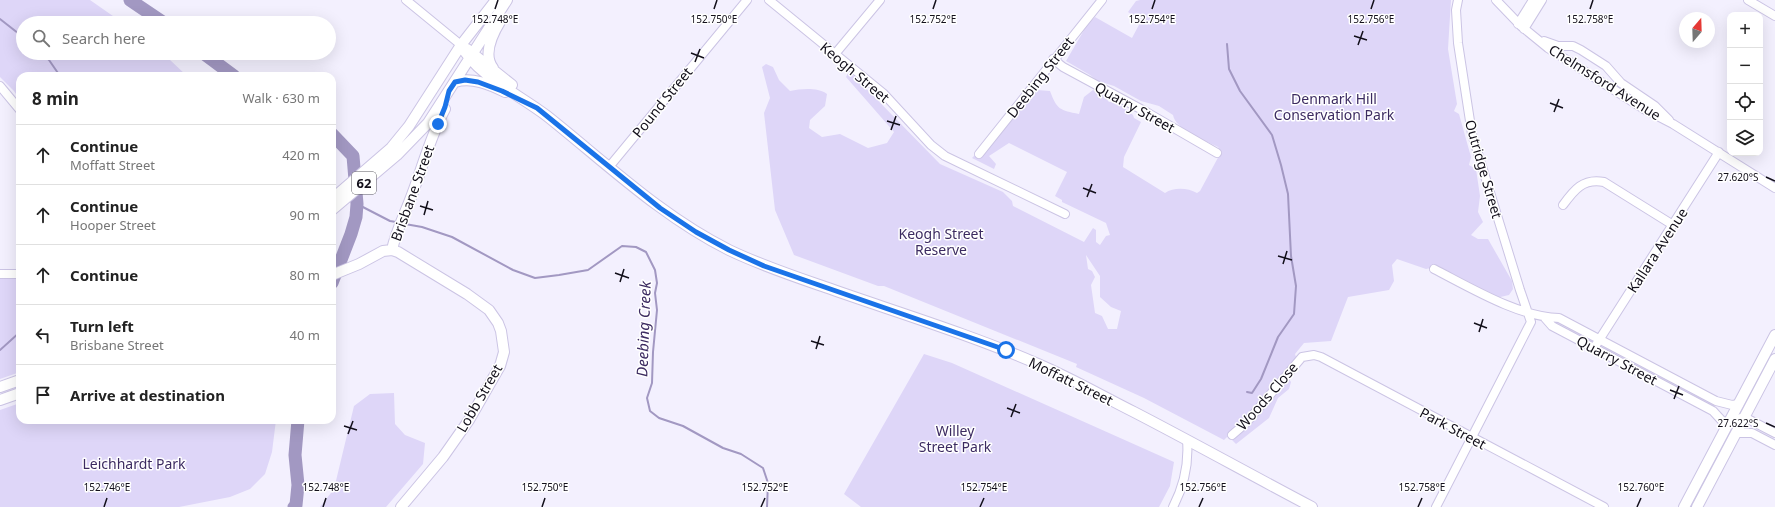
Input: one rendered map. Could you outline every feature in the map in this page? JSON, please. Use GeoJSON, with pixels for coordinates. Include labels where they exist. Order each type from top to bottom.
{"type":"FeatureCollection","features":[{"type":"Feature","properties":{"kind":"main road","name":"62"},"geometry":{"type":"LineString","coordinates":[[336,196],[394,152],[461,45],[502,1]]}},
{"type":"Feature","properties":{"kind":"main road","name":"62"},"geometry":{"type":"LineString","coordinates":[[336,206],[394,152],[428,123],[471,56],[502,1]]}},
{"type":"Feature","properties":{"kind":"main road"},"geometry":{"type":"LineString","coordinates":[[494,69],[488,60],[488,52],[494,32],[502,18],[502,1]]}},
{"type":"Feature","properties":{"kind":"main road"},"geometry":{"type":"LineString","coordinates":[[461,45],[488,75],[537,108]]}},
{"type":"Feature","properties":{"kind":"main road"},"geometry":{"type":"LineString","coordinates":[[471,56],[494,69],[537,108]]}},
{"type":"Feature","properties":{"kind":"main road"},"geometry":{"type":"LineString","coordinates":[[455,82],[465,80],[478,82],[502,91],[537,108]]}},
{"type":"Feature","properties":{"kind":"main road","name":"Brisbane Street"},"geometry":{"type":"LineString","coordinates":[[392,250],[395,236],[406,211],[435,129],[445,107],[449,91]]}},
{"type":"Feature","properties":{"kind":"main road","name":"Moffatt Street"},"geometry":{"type":"LineString","coordinates":[[537,108],[660,208],[696,232],[729,250],[764,266],[1006,350],[1066,377],[1312,507]]}},
{"type":"Feature","properties":{"kind":"main road"},"geometry":{"type":"LineString","coordinates":[[336,273],[360,264],[380,252],[392,250]]}},
{"type":"Feature","properties":{"kind":"main road","name":"Lobb Street"},"geometry":{"type":"LineString","coordinates":[[392,250],[417,262],[489,310],[498,323],[501,331],[504,352],[500,366],[469,420],[442,457],[401,507]]}},
{"type":"Feature","properties":{"kind":"main road"},"geometry":{"type":"LineString","coordinates":[[1684,507],[1775,335]]}},
{"type":"Feature","properties":{"kind":"main road"},"geometry":{"type":"LineString","coordinates":[[1697,507],[1775,359]]}},
{"type":"Feature","properties":{"kind":"main road"},"geometry":{"type":"LineString","coordinates":[[0,387],[16,381]]}},
{"type":"Feature","properties":{"kind":"main road"},"geometry":{"type":"LineString","coordinates":[[0,400],[16,394]]}},
{"type":"Feature","properties":{"kind":"street"},"geometry":{"type":"LineString","coordinates":[[406,0],[461,45]]}},
{"type":"Feature","properties":{"kind":"street","name":"Pound Street"},"geometry":{"type":"LineString","coordinates":[[609,167],[747,0]]}},
{"type":"Feature","properties":{"kind":"street","name":"Keogh Street"},"geometry":{"type":"LineString","coordinates":[[769,0],[883,93],[931,145],[945,156],[1065,214]]}},
{"type":"Feature","properties":{"kind":"street"},"geometry":{"type":"LineString","coordinates":[[835,54],[880,0]]}},
{"type":"Feature","properties":{"kind":"street","name":"Deebing Street"},"geometry":{"type":"LineString","coordinates":[[979,154],[1053,59],[1102,0]]}},
{"type":"Feature","properties":{"kind":"street","name":"Outridge Street"},"geometry":{"type":"LineString","coordinates":[[1458,0],[1456,10],[1458,42],[1472,134],[1528,311]]}},
{"type":"Feature","properties":{"kind":"street","name":"Chelmsford Avenue"},"geometry":{"type":"LineString","coordinates":[[1496,0],[1521,26],[1572,64],[1644,109],[1671,123],[1719,152],[1775,188]]}},
{"type":"Feature","properties":{"kind":"street"},"geometry":{"type":"LineString","coordinates":[[1521,26],[1533,0]]}},
{"type":"Feature","properties":{"kind":"street"},"geometry":{"type":"LineString","coordinates":[[1521,26],[1542,0]]}},
{"type":"Feature","properties":{"kind":"street"},"geometry":{"type":"LineString","coordinates":[[1748,0],[1775,16]]}},
{"type":"Feature","properties":{"kind":"street","name":"Chelmsford Avenue"},"geometry":{"type":"LineString","coordinates":[[1537,39],[1557,46],[1574,46],[1606,66],[1618,81],[1658,109],[1671,123]]}},
{"type":"Feature","properties":{"kind":"street"},"geometry":{"type":"LineString","coordinates":[[1572,64],[1568,53],[1569,49],[1574,46]]}},
{"type":"Feature","properties":{"kind":"street","name":"Quarry Street"},"geometry":{"type":"LineString","coordinates":[[1053,59],[1063,67],[1148,113],[1217,153]]}},
{"type":"Feature","properties":{"kind":"street"},"geometry":{"type":"LineString","coordinates":[[1607,86],[1611,81],[1612,72]]}},
{"type":"Feature","properties":{"kind":"street"},"geometry":{"type":"LineString","coordinates":[[0,86],[16,105]]}},
{"type":"Feature","properties":{"kind":"street","name":"Kallara Avenue"},"geometry":{"type":"LineString","coordinates":[[1594,348],[1719,152]]}},
{"type":"Feature","properties":{"kind":"street"},"geometry":{"type":"LineString","coordinates":[[1563,205],[1577,187],[1596,181],[1604,182],[1673,225]]}},
{"type":"Feature","properties":{"kind":"street","name":"Quarry Street"},"geometry":{"type":"LineString","coordinates":[[1434,269],[1503,304],[1528,311],[1545,318],[1559,318],[1716,401],[1732,405],[1739,404]]}},
{"type":"Feature","properties":{"kind":"street"},"geometry":{"type":"LineString","coordinates":[[0,274],[16,274]]}},
{"type":"Feature","properties":{"kind":"street"},"geometry":{"type":"LineString","coordinates":[[1436,507],[1473,438],[1531,322],[1528,311]]}},
{"type":"Feature","properties":{"kind":"street","name":"Quarry Street"},"geometry":{"type":"LineString","coordinates":[[1545,318],[1552,326],[1713,411],[1728,425]]}},
{"type":"Feature","properties":{"kind":"street","name":"Park Street"},"geometry":{"type":"LineString","coordinates":[[1302,357],[1314,355],[1322,357],[1604,507]]}},
{"type":"Feature","properties":{"kind":"street","name":"Woods Close"},"geometry":{"type":"LineString","coordinates":[[1232,435],[1246,423],[1302,357]]}},
{"type":"Feature","properties":{"kind":"street"},"geometry":{"type":"LineString","coordinates":[[1728,425],[1744,416],[1775,433]]}},
{"type":"Feature","properties":{"kind":"street"},"geometry":{"type":"LineString","coordinates":[[1736,433],[1752,433],[1775,444]]}},
{"type":"Feature","properties":{"kind":"street"},"geometry":{"type":"LineString","coordinates":[[1173,507],[1181,488],[1186,470],[1188,455],[1187,440]]}},
{"type":"Feature","properties":{"kind":"green space"},"geometry":{"type":"Polygon","coordinates":[[[0,0],[90,0],[113,16],[16,16],[16,60],[170,60],[183,72],[16,72],[16,94],[0,77],[0,0]]]}},
{"type":"Feature","properties":{"kind":"green space","name":"Denmark Hill Conservation Park"},"geometry":{"type":"Polygon","coordinates":[[[1451,0],[1448,49],[1457,104],[1454,111],[1459,114],[1471,157],[1469,165],[1476,169],[1480,196],[1478,212],[1483,222],[1471,235],[1478,239],[1488,239],[1512,281],[1513,289],[1509,295],[1496,298],[1436,267],[1426,269],[1397,259],[1392,265],[1394,281],[1389,290],[1348,297],[1331,341],[1304,343],[1295,354],[1297,360],[1288,378],[1291,382],[1289,389],[1278,398],[1269,418],[1236,444],[1228,436],[1224,440],[1144,398],[1076,367],[1077,364],[884,286],[878,286],[794,255],[775,210],[764,113],[770,98],[762,67],[766,64],[773,67],[779,80],[790,91],[814,89],[827,94],[825,106],[810,120],[809,128],[822,137],[840,134],[868,148],[887,143],[894,132],[846,77],[848,73],[853,75],[940,164],[1003,192],[1012,201],[1013,206],[1084,242],[1093,228],[1096,230],[1096,242],[1100,245],[1106,236],[1110,235],[1106,223],[1062,202],[1062,200],[1055,196],[1067,172],[1009,143],[989,156],[996,164],[994,169],[972,158],[976,154],[982,155],[1037,90],[1050,91],[1057,106],[1063,110],[1079,114],[1084,97],[1093,90],[1102,94],[1109,102],[1116,102],[1133,115],[1134,118],[1141,122],[1124,157],[1123,167],[1165,193],[1177,189],[1185,189],[1197,193],[1200,191],[1221,152],[1218,147],[1185,130],[1175,120],[1173,115],[1159,106],[1141,101],[1114,86],[1098,81],[1066,61],[1087,25],[1095,17],[1132,38],[1141,21],[1128,12],[1136,1],[1451,0]],[[1086,255],[1088,269],[1092,271],[1095,277],[1091,285],[1095,313],[1102,316],[1108,329],[1117,329],[1121,311],[1111,307],[1100,297],[1100,276],[1086,255]]]}},
{"type":"Feature","properties":{"kind":"green space"},"geometry":{"type":"Polygon","coordinates":[[[16,275],[16,373],[0,379],[0,276],[16,275]]]}},
{"type":"Feature","properties":{"kind":"green space","name":"Willey Street Park"},"geometry":{"type":"Polygon","coordinates":[[[924,354],[952,363],[1174,462],[1170,486],[1159,507],[861,507],[844,494],[924,354]]]}},
{"type":"Feature","properties":{"kind":"green space"},"geometry":{"type":"Polygon","coordinates":[[[394,393],[395,424],[405,435],[425,443],[423,464],[386,507],[320,507],[334,489],[354,406],[370,394],[394,393]]]}},
{"type":"Feature","properties":{"kind":"green space","name":"Leichhardt Park"},"geometry":{"type":"Polygon","coordinates":[[[16,404],[16,424],[276,424],[272,452],[265,474],[250,489],[230,497],[179,507],[0,507],[0,410],[16,404]]]}},
{"type":"Feature","properties":{"kind":"waterway"},"geometry":{"type":"LineString","coordinates":[[130,0],[154,16]]}},
{"type":"Feature","properties":{"kind":"waterway"},"geometry":{"type":"LineString","coordinates":[[0,19],[16,32]]}},
{"type":"Feature","properties":{"kind":"waterway"},"geometry":{"type":"LineString","coordinates":[[1227,44],[1229,69],[1240,91],[1272,135],[1281,165],[1288,194],[1291,256],[1296,286],[1294,314],[1278,337],[1261,379],[1252,393],[1247,392]]}},
{"type":"Feature","properties":{"kind":"waterway"},"geometry":{"type":"LineString","coordinates":[[49,60],[57,72]]}},
{"type":"Feature","properties":{"kind":"waterway"},"geometry":{"type":"LineString","coordinates":[[212,60],[229,72]]}},
{"type":"Feature","properties":{"kind":"waterway","name":"Deebing Creek"},"geometry":{"type":"LineString","coordinates":[[336,138],[353,156],[357,204],[356,217],[351,234],[336,273]]}},
{"type":"Feature","properties":{"kind":"waterway","name":"Deebing Creek"},"geometry":{"type":"LineString","coordinates":[[357,204],[390,221],[396,222]]}},
{"type":"Feature","properties":{"kind":"waterway","name":"Deebing Creek"},"geometry":{"type":"LineString","coordinates":[[405,224],[422,227],[452,237],[513,270],[535,278],[588,270],[622,246],[636,247],[646,252],[655,270],[657,283],[655,293],[657,310],[652,383],[647,398],[650,411],[659,418],[683,426],[723,448],[741,454],[763,468],[768,483],[767,507]]}},
{"type":"Feature","properties":{"kind":"waterway"},"geometry":{"type":"LineString","coordinates":[[0,350],[16,336]]}},
{"type":"Feature","properties":{"kind":"waterway"},"geometry":{"type":"LineString","coordinates":[[294,507],[296,505],[298,485],[295,455],[298,424]]}},
{"type":"Feature","properties":{"kind":"route"},"geometry":{"type":"LineString","coordinates":[[438,124],[445,107],[449,91],[455,82],[469,80],[490,86],[537,108],[660,208],[696,232],[729,250],[764,266],[1006,350]]}},
{"type":"Feature","properties":{"kind":"park label","name":"Keogh Street Reserve"},"geometry":{"type":"Point","coordinates":[941,242]}}]}
